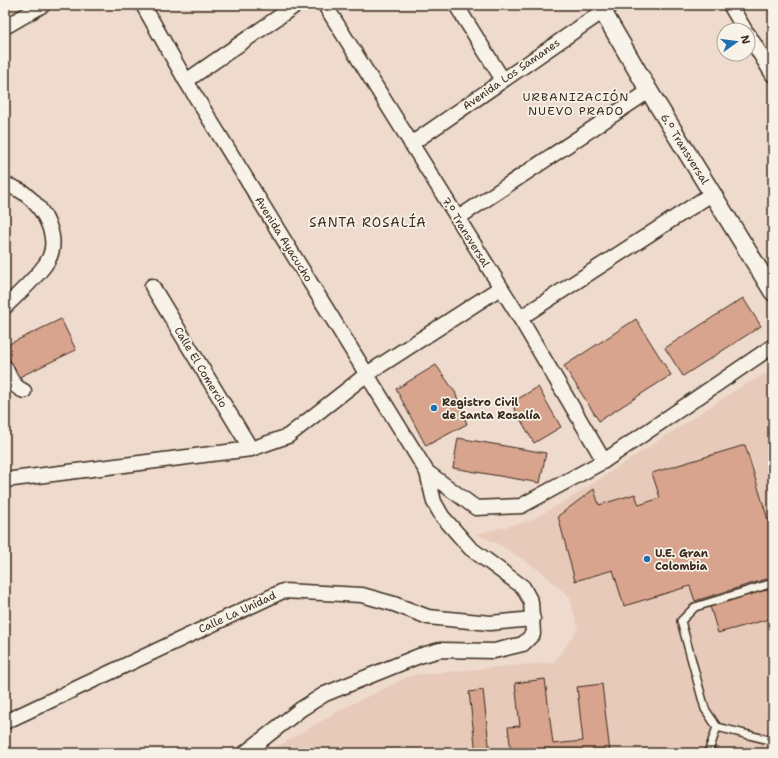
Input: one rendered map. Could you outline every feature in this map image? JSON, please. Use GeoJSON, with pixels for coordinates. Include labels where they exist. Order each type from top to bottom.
{"type":"FeatureCollection","features":[{"type":"Feature","properties":{"kind":"street"},"geometry":{"type":"LineString","coordinates":[[5,27],[43,5]]}},
{"type":"Feature","properties":{"kind":"street","name":"Avenida Ayacucho"},"geometry":{"type":"LineString","coordinates":[[143,5],[186,81],[427,472]]}},
{"type":"Feature","properties":{"kind":"street"},"geometry":{"type":"LineString","coordinates":[[186,81],[296,5]]}},
{"type":"Feature","properties":{"kind":"street","name":"7.° Transversal"},"geometry":{"type":"LineString","coordinates":[[325,5],[520,318],[604,461]]}},
{"type":"Feature","properties":{"kind":"street"},"geometry":{"type":"LineString","coordinates":[[456,5],[503,80]]}},
{"type":"Feature","properties":{"kind":"street"},"geometry":{"type":"LineString","coordinates":[[730,5],[740,22]]}},
{"type":"Feature","properties":{"kind":"street","name":"Avenida Los Samanes"},"geometry":{"type":"LineString","coordinates":[[411,144],[604,7]]}},
{"type":"Feature","properties":{"kind":"street","name":"6.° Transversal"},"geometry":{"type":"LineString","coordinates":[[604,7],[649,91],[773,292]]}},
{"type":"Feature","properties":{"kind":"street"},"geometry":{"type":"LineString","coordinates":[[756,47],[773,75]]}},
{"type":"Feature","properties":{"kind":"street"},"geometry":{"type":"LineString","coordinates":[[458,218],[649,91]]}},
{"type":"Feature","properties":{"kind":"street"},"geometry":{"type":"LineString","coordinates":[[5,184],[24,192],[39,208],[51,229],[53,247],[46,265],[5,307]]}},
{"type":"Feature","properties":{"kind":"street"},"geometry":{"type":"LineString","coordinates":[[520,318],[713,193]]}},
{"type":"Feature","properties":{"kind":"street","name":"Calle El Comercio"},"geometry":{"type":"LineString","coordinates":[[152,286],[251,449]]}},
{"type":"Feature","properties":{"kind":"street"},"geometry":{"type":"LineString","coordinates":[[5,480],[251,449],[288,436],[367,374],[500,288]]}},
{"type":"Feature","properties":{"kind":"street"},"geometry":{"type":"LineString","coordinates":[[427,472],[476,508],[521,506],[604,461],[773,346]]}},
{"type":"Feature","properties":{"kind":"street"},"geometry":{"type":"LineString","coordinates":[[5,367],[17,388],[24,390]]}},
{"type":"Feature","properties":{"kind":"street"},"geometry":{"type":"LineString","coordinates":[[245,753],[325,694],[419,656],[440,650],[494,651],[523,644],[533,634],[531,602],[523,587],[470,548],[442,516],[434,502],[427,472]]}},
{"type":"Feature","properties":{"kind":"street","name":"Calle La Unidad"},"geometry":{"type":"LineString","coordinates":[[5,722],[284,591],[362,595],[394,604],[428,617],[490,623],[533,619]]}},
{"type":"Feature","properties":{"kind":"lane"},"geometry":{"type":"LineString","coordinates":[[773,583],[695,607],[681,621],[706,709],[717,727],[773,741]]}},
{"type":"Feature","properties":{"kind":"lane"},"geometry":{"type":"LineString","coordinates":[[708,753],[717,727]]}},
{"type":"Feature","properties":{"kind":"shaded area","name":"U.E. Gran Colombia"},"geometry":{"type":"Polygon","coordinates":[[[773,370],[773,753],[279,753],[275,748],[342,709],[412,675],[554,662],[578,629],[570,598],[542,572],[500,545],[476,534],[530,521],[572,497],[742,386],[773,370]]]}},
{"type":"Feature","properties":{"kind":"building"},"geometry":{"type":"Polygon","coordinates":[[[766,5],[773,5],[773,17],[766,5]]]}},
{"type":"Feature","properties":{"kind":"building"},"geometry":{"type":"Polygon","coordinates":[[[743,298],[761,326],[683,376],[665,348],[743,298]]]}},
{"type":"Feature","properties":{"kind":"building"},"geometry":{"type":"Polygon","coordinates":[[[61,319],[76,350],[15,379],[5,358],[5,346],[61,319]]]}},
{"type":"Feature","properties":{"kind":"building"},"geometry":{"type":"Polygon","coordinates":[[[636,319],[671,375],[599,421],[564,366],[636,319]]]}},
{"type":"Feature","properties":{"kind":"building","name":"Registro Civil de Santa Rosalía"},"geometry":{"type":"Polygon","coordinates":[[[436,365],[455,392],[467,424],[426,446],[396,389],[436,365]]]}},
{"type":"Feature","properties":{"kind":"building"},"geometry":{"type":"Polygon","coordinates":[[[538,387],[561,427],[534,443],[511,403],[538,387]]]}},
{"type":"Feature","properties":{"kind":"building"},"geometry":{"type":"Polygon","coordinates":[[[458,438],[546,453],[540,483],[453,468],[458,438]]]}},
{"type":"Feature","properties":{"kind":"building"},"geometry":{"type":"Polygon","coordinates":[[[745,445],[773,536],[773,577],[695,601],[690,586],[624,606],[613,570],[575,581],[558,516],[594,489],[599,505],[635,494],[639,505],[660,498],[652,473],[745,445]]]}},
{"type":"Feature","properties":{"kind":"building"},"geometry":{"type":"Polygon","coordinates":[[[773,588],[773,618],[718,633],[710,606],[773,588]]]}},
{"type":"Feature","properties":{"kind":"building"},"geometry":{"type":"Polygon","coordinates":[[[545,679],[553,744],[583,741],[577,687],[602,684],[610,753],[511,753],[508,727],[520,726],[515,683],[545,679]]]}},
{"type":"Feature","properties":{"kind":"building"},"geometry":{"type":"Polygon","coordinates":[[[483,690],[490,753],[476,753],[469,692],[483,690]]]}},
{"type":"Feature","properties":{"kind":"place","name":"Registro Civil de Santa Rosalía"},"geometry":{"type":"Point","coordinates":[434,408]}},
{"type":"Feature","properties":{"kind":"place","name":"U.E. Gran Colombia"},"geometry":{"type":"Point","coordinates":[647,559]}},
{"type":"Feature","properties":{"kind":"district","name":"URBANIZACIÓN NUEVO PRADO"},"geometry":{"type":"Point","coordinates":[576,104]}},
{"type":"Feature","properties":{"kind":"district","name":"SANTA ROSALÍA"},"geometry":{"type":"Point","coordinates":[368,222]}}]}
